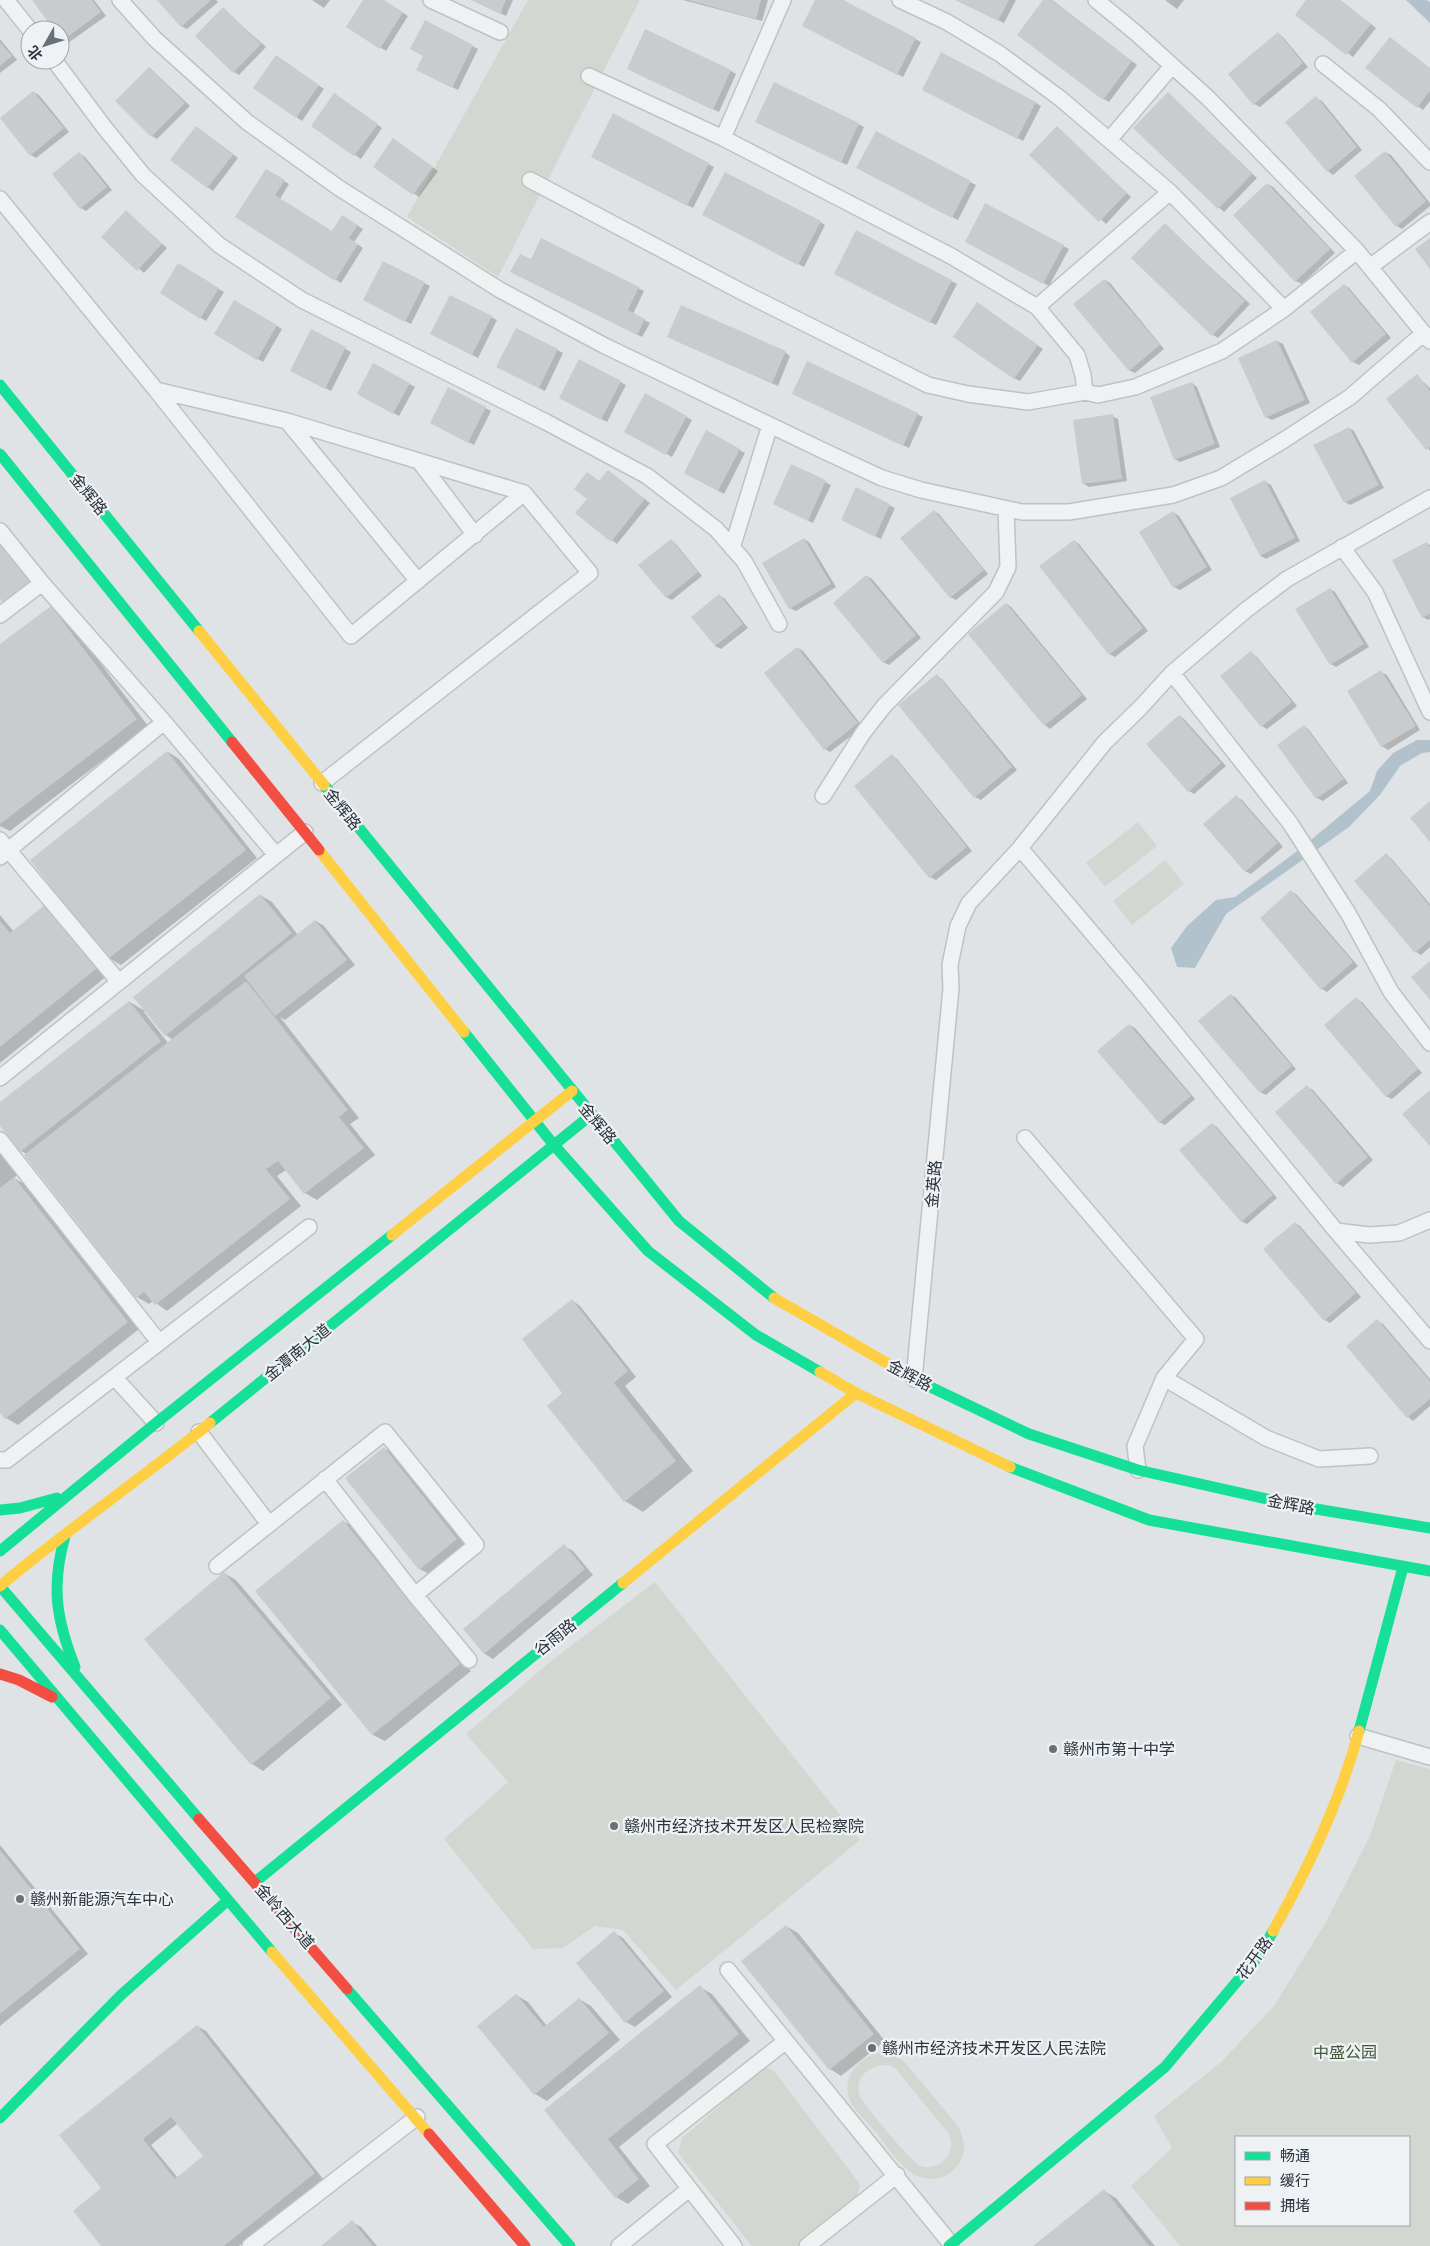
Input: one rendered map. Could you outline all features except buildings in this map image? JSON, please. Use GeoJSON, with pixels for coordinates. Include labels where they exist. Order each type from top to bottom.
{"type":"FeatureCollection","features":[{"type":"Feature","properties":{"kind":"main road","name":"金辉路"},"geometry":{"type":"LineString","coordinates":[[0,385],[572,1092],[679,1221],[779,1302],[914,1379],[1029,1434],[1138,1470],[1298,1506],[1430,1528]]}},
{"type":"Feature","properties":{"kind":"main road"},"geometry":{"type":"LineString","coordinates":[[0,454],[305,832],[553,1144],[648,1251],[756,1335],[856,1393],[1012,1468],[1149,1520],[1430,1572]]}},
{"type":"Feature","properties":{"kind":"main road","name":"金潭南大道"},"geometry":{"type":"LineString","coordinates":[[0,1551],[156,1422],[534,1120],[572,1092]]}},
{"type":"Feature","properties":{"kind":"main road","name":"金潭南大道"},"geometry":{"type":"LineString","coordinates":[[0,1586],[38,1554],[66,1536],[199,1432],[591,1115]]}},
{"type":"Feature","properties":{"kind":"main road","name":"谷雨路"},"geometry":{"type":"LineString","coordinates":[[255,1882],[856,1393]]}},
{"type":"Feature","properties":{"kind":"main road"},"geometry":{"type":"LineString","coordinates":[[0,1510],[38,1504],[73,1490]]}},
{"type":"Feature","properties":{"kind":"main road"},"geometry":{"type":"LineString","coordinates":[[66,1536],[56,1570],[56,1607],[66,1647],[82,1683]]}},
{"type":"Feature","properties":{"kind":"main road","name":"花开路"},"geometry":{"type":"LineString","coordinates":[[950,2245],[1165,2067],[1261,1953],[1299,1885],[1323,1835],[1358,1736],[1403,1566]]}},
{"type":"Feature","properties":{"kind":"main road","name":"金岭西大道"},"geometry":{"type":"LineString","coordinates":[[0,1586],[570,2246]]}},
{"type":"Feature","properties":{"kind":"main road","name":"金岭西大道"},"geometry":{"type":"LineString","coordinates":[[0,1630],[228,1901],[417,2117],[525,2246]]}},
{"type":"Feature","properties":{"kind":"main road"},"geometry":{"type":"LineString","coordinates":[[0,1674],[37,1688],[69,1710]]}},
{"type":"Feature","properties":{"kind":"main road"},"geometry":{"type":"LineString","coordinates":[[0,2118],[121,1995],[228,1901]]}},
{"type":"Feature","properties":{"kind":"street"},"geometry":{"type":"LineString","coordinates":[[6,0],[22,20]]}},
{"type":"Feature","properties":{"kind":"street"},"geometry":{"type":"LineString","coordinates":[[120,0],[155,39],[247,122],[339,188],[500,290],[604,346],[882,478],[921,490],[1022,512],[1069,512],[1173,495],[1221,478],[1350,397],[1427,337],[1357,251],[1208,98],[1096,0]]}},
{"type":"Feature","properties":{"kind":"street"},"geometry":{"type":"LineString","coordinates":[[432,0],[500,32]]}},
{"type":"Feature","properties":{"kind":"street"},"geometry":{"type":"LineString","coordinates":[[723,138],[783,0]]}},
{"type":"Feature","properties":{"kind":"street"},"geometry":{"type":"LineString","coordinates":[[900,0],[947,22],[1000,54],[1061,99],[1170,192],[1284,309]]}},
{"type":"Feature","properties":{"kind":"street"},"geometry":{"type":"LineString","coordinates":[[1323,64],[1379,109],[1430,162]]}},
{"type":"Feature","properties":{"kind":"street"},"geometry":{"type":"LineString","coordinates":[[1109,140],[1172,66]]}},
{"type":"Feature","properties":{"kind":"street"},"geometry":{"type":"LineString","coordinates":[[62,70],[143,175],[219,245],[302,300],[546,422],[648,476],[716,529],[744,561],[779,624]]}},
{"type":"Feature","properties":{"kind":"street"},"geometry":{"type":"LineString","coordinates":[[589,76],[723,138],[951,256],[1037,308],[1076,355],[1083,375],[1085,392]]}},
{"type":"Feature","properties":{"kind":"street"},"geometry":{"type":"LineString","coordinates":[[530,180],[744,293],[928,384],[968,394],[1028,402],[1085,392],[1098,394],[1135,387],[1222,351],[1284,309],[1357,251]]}},
{"type":"Feature","properties":{"kind":"street"},"geometry":{"type":"LineString","coordinates":[[1037,308],[1170,192]]}},
{"type":"Feature","properties":{"kind":"street"},"geometry":{"type":"LineString","coordinates":[[3,209],[156,390],[351,636],[524,493]]}},
{"type":"Feature","properties":{"kind":"street"},"geometry":{"type":"LineString","coordinates":[[1370,267],[1430,222]]}},
{"type":"Feature","properties":{"kind":"street"},"geometry":{"type":"LineString","coordinates":[[156,390],[287,421],[524,493],[590,573],[322,783]]}},
{"type":"Feature","properties":{"kind":"street"},"geometry":{"type":"LineString","coordinates":[[287,421],[418,581]]}},
{"type":"Feature","properties":{"kind":"street"},"geometry":{"type":"LineString","coordinates":[[732,548],[770,426]]}},
{"type":"Feature","properties":{"kind":"street"},"geometry":{"type":"LineString","coordinates":[[419,461],[475,535]]}},
{"type":"Feature","properties":{"kind":"street","name":"金英路"},"geometry":{"type":"LineString","coordinates":[[914,1379],[951,988],[950,965],[958,926],[969,903],[1020,848],[1105,742],[1172,673],[1287,579],[1430,498]]}},
{"type":"Feature","properties":{"kind":"street"},"geometry":{"type":"LineString","coordinates":[[824,796],[863,733],[884,706],[996,592],[1008,567],[1006,509]]}},
{"type":"Feature","properties":{"kind":"street"},"geometry":{"type":"LineString","coordinates":[[0,531],[42,583],[164,722],[276,855]]}},
{"type":"Feature","properties":{"kind":"street"},"geometry":{"type":"LineString","coordinates":[[1342,547],[1375,592],[1430,712]]}},
{"type":"Feature","properties":{"kind":"street"},"geometry":{"type":"LineString","coordinates":[[0,615],[42,583]]}},
{"type":"Feature","properties":{"kind":"street"},"geometry":{"type":"LineString","coordinates":[[1172,673],[1290,823],[1348,913],[1391,992],[1430,1043]]}},
{"type":"Feature","properties":{"kind":"street"},"geometry":{"type":"LineString","coordinates":[[119,982],[3,849],[164,722]]}},
{"type":"Feature","properties":{"kind":"street"},"geometry":{"type":"LineString","coordinates":[[0,1078],[305,832]]}},
{"type":"Feature","properties":{"kind":"street"},"geometry":{"type":"LineString","coordinates":[[1020,848],[1142,992],[1336,1231],[1430,1341]]}},
{"type":"Feature","properties":{"kind":"street"},"geometry":{"type":"LineString","coordinates":[[1025,1138],[1196,1339],[1164,1378],[1135,1446],[1138,1470]]}},
{"type":"Feature","properties":{"kind":"street"},"geometry":{"type":"LineString","coordinates":[[0,1140],[159,1342]]}},
{"type":"Feature","properties":{"kind":"street"},"geometry":{"type":"LineString","coordinates":[[1336,1231],[1369,1235],[1399,1233],[1430,1220]]}},
{"type":"Feature","properties":{"kind":"street"},"geometry":{"type":"LineString","coordinates":[[0,1460],[7,1460],[309,1227]]}},
{"type":"Feature","properties":{"kind":"street"},"geometry":{"type":"LineString","coordinates":[[115,1378],[156,1422]]}},
{"type":"Feature","properties":{"kind":"street"},"geometry":{"type":"LineString","coordinates":[[1164,1378],[1266,1438],[1319,1459],[1370,1456]]}},
{"type":"Feature","properties":{"kind":"street"},"geometry":{"type":"LineString","coordinates":[[199,1432],[269,1524]]}},
{"type":"Feature","properties":{"kind":"street"},"geometry":{"type":"LineString","coordinates":[[218,1566],[385,1432],[476,1545],[415,1595]]}},
{"type":"Feature","properties":{"kind":"street"},"geometry":{"type":"LineString","coordinates":[[325,1479],[415,1595],[469,1660]]}},
{"type":"Feature","properties":{"kind":"street"},"geometry":{"type":"LineString","coordinates":[[1358,1736],[1430,1757]]}},
{"type":"Feature","properties":{"kind":"street"},"geometry":{"type":"LineString","coordinates":[[728,1970],[896,2175],[950,2245]]}},
{"type":"Feature","properties":{"kind":"street"},"geometry":{"type":"LineString","coordinates":[[734,2246],[655,2144],[786,2041]]}},
{"type":"Feature","properties":{"kind":"street"},"geometry":{"type":"LineString","coordinates":[[250,2246],[417,2117]]}},
{"type":"Feature","properties":{"kind":"street"},"geometry":{"type":"LineString","coordinates":[[807,2246],[896,2175]]}},
{"type":"Feature","properties":{"kind":"street"},"geometry":{"type":"LineString","coordinates":[[619,2246],[689,2189]]}},
{"type":"Feature","properties":{"kind":"green space"},"geometry":{"type":"Polygon","coordinates":[[[528,0],[640,0],[498,277],[407,217],[528,0]]]}},
{"type":"Feature","properties":{"kind":"green space"},"geometry":{"type":"Polygon","coordinates":[[[1138,822],[1157,846],[1105,887],[1086,863],[1138,822]]]}},
{"type":"Feature","properties":{"kind":"green space"},"geometry":{"type":"Polygon","coordinates":[[[1165,860],[1184,884],[1132,925],[1113,901],[1165,860]]]}},
{"type":"Feature","properties":{"kind":"green space"},"geometry":{"type":"Polygon","coordinates":[[[655,1582],[860,1840],[676,1990],[623,1930],[595,1926],[563,1948],[533,1949],[444,1839],[508,1782],[466,1734],[551,1661],[655,1582]]]}},
{"type":"Feature","properties":{"kind":"green space","name":"中盛公园"},"geometry":{"type":"Polygon","coordinates":[[[1396,1760],[1430,1769],[1430,2246],[1180,2246],[1131,2186],[1172,2148],[1154,2116],[1221,2062],[1274,2006],[1326,1922],[1370,1836],[1396,1760]]]}},
{"type":"Feature","properties":{"kind":"green space"},"geometry":{"type":"Polygon","coordinates":[[[886,2053],[903,2060],[958,2126],[964,2148],[962,2158],[954,2170],[942,2177],[929,2179],[919,2177],[911,2172],[896,2159],[853,2106],[847,2089],[848,2081],[856,2066],[870,2056],[886,2053]],[[882,2065],[865,2073],[859,2083],[860,2096],[878,2121],[920,2166],[930,2167],[937,2165],[949,2153],[951,2144],[949,2134],[895,2068],[882,2065]]]}},
{"type":"Feature","properties":{"kind":"green space"},"geometry":{"type":"Polygon","coordinates":[[[765,2067],[774,2071],[860,2184],[857,2197],[797,2246],[752,2246],[678,2153],[682,2138],[765,2067]]]}},
{"type":"Feature","properties":{"kind":"shaded area"},"geometry":{"type":"Polygon","coordinates":[[[1406,0],[1427,0],[1430,2],[1430,23],[1406,0]]]}},
{"type":"Feature","properties":{"kind":"shaded area"},"geometry":{"type":"Polygon","coordinates":[[[1417,740],[1430,740],[1430,752],[1422,753],[1400,766],[1380,795],[1349,827],[1226,914],[1195,968],[1177,967],[1171,948],[1187,926],[1216,900],[1235,897],[1300,849],[1370,791],[1377,771],[1393,753],[1417,740]]]}},
{"type":"Feature","properties":{"kind":"traffic: fast"},"geometry":{"type":"LineString","coordinates":[[0,385],[199,631]]}},
{"type":"Feature","properties":{"kind":"traffic: fast"},"geometry":{"type":"LineString","coordinates":[[0,454],[232,742]]}},
{"type":"Feature","properties":{"kind":"traffic: fast"},"geometry":{"type":"LineString","coordinates":[[324,785],[679,1221],[774,1298]]}},
{"type":"Feature","properties":{"kind":"traffic: fast"},"geometry":{"type":"LineString","coordinates":[[464,1032],[553,1144],[648,1251],[756,1335],[820,1372]]}},
{"type":"Feature","properties":{"kind":"traffic: fast"},"geometry":{"type":"LineString","coordinates":[[210,1423],[591,1115]]}},
{"type":"Feature","properties":{"kind":"traffic: fast"},"geometry":{"type":"LineString","coordinates":[[0,1551],[156,1423],[392,1235]]}},
{"type":"Feature","properties":{"kind":"traffic: fast"},"geometry":{"type":"LineString","coordinates":[[918,1381],[1029,1434],[1138,1470],[1298,1506],[1430,1528]]}},
{"type":"Feature","properties":{"kind":"traffic: fast"},"geometry":{"type":"LineString","coordinates":[[1010,1467],[1149,1520],[1430,1571]]}},
{"type":"Feature","properties":{"kind":"traffic: fast"},"geometry":{"type":"LineString","coordinates":[[0,1510],[20,1508],[57,1498]]}},
{"type":"Feature","properties":{"kind":"traffic: fast"},"geometry":{"type":"LineString","coordinates":[[65,1536],[58,1571],[58,1602],[63,1633],[75,1667]]}},
{"type":"Feature","properties":{"kind":"traffic: fast"},"geometry":{"type":"LineString","coordinates":[[1359,1731],[1403,1567]]}},
{"type":"Feature","properties":{"kind":"traffic: fast"},"geometry":{"type":"LineString","coordinates":[[255,1882],[623,1583]]}},
{"type":"Feature","properties":{"kind":"traffic: fast"},"geometry":{"type":"LineString","coordinates":[[0,1586],[199,1819]]}},
{"type":"Feature","properties":{"kind":"traffic: fast"},"geometry":{"type":"LineString","coordinates":[[0,1630],[272,1952]]}},
{"type":"Feature","properties":{"kind":"traffic: fast"},"geometry":{"type":"LineString","coordinates":[[0,2118],[121,1995],[227,1901]]}},
{"type":"Feature","properties":{"kind":"traffic: fast"},"geometry":{"type":"LineString","coordinates":[[949,2246],[1165,2067],[1261,1953],[1273,1931]]}},
{"type":"Feature","properties":{"kind":"traffic: fast"},"geometry":{"type":"LineString","coordinates":[[347,1989],[570,2246]]}},
{"type":"Feature","properties":{"kind":"traffic: slow"},"geometry":{"type":"LineString","coordinates":[[199,631],[324,785]]}},
{"type":"Feature","properties":{"kind":"traffic: slow"},"geometry":{"type":"LineString","coordinates":[[319,850],[464,1032]]}},
{"type":"Feature","properties":{"kind":"traffic: slow"},"geometry":{"type":"LineString","coordinates":[[392,1235],[572,1091]]}},
{"type":"Feature","properties":{"kind":"traffic: slow"},"geometry":{"type":"LineString","coordinates":[[774,1298],[918,1381]]}},
{"type":"Feature","properties":{"kind":"traffic: slow"},"geometry":{"type":"LineString","coordinates":[[820,1372],[856,1393],[1010,1467]]}},
{"type":"Feature","properties":{"kind":"traffic: slow"},"geometry":{"type":"LineString","coordinates":[[623,1583],[856,1393]]}},
{"type":"Feature","properties":{"kind":"traffic: slow"},"geometry":{"type":"LineString","coordinates":[[0,1586],[210,1423]]}},
{"type":"Feature","properties":{"kind":"traffic: slow"},"geometry":{"type":"LineString","coordinates":[[1273,1931],[1299,1883],[1333,1809],[1359,1731]]}},
{"type":"Feature","properties":{"kind":"traffic: slow"},"geometry":{"type":"LineString","coordinates":[[272,1952],[429,2134]]}},
{"type":"Feature","properties":{"kind":"traffic: jam"},"geometry":{"type":"LineString","coordinates":[[232,742],[319,850]]}},
{"type":"Feature","properties":{"kind":"traffic: jam"},"geometry":{"type":"LineString","coordinates":[[0,1674],[19,1680],[52,1697]]}},
{"type":"Feature","properties":{"kind":"traffic: jam"},"geometry":{"type":"LineString","coordinates":[[199,1819],[347,1989]]}},
{"type":"Feature","properties":{"kind":"traffic: jam"},"geometry":{"type":"LineString","coordinates":[[429,2134],[525,2246]]}},
{"type":"Feature","properties":{"kind":"place","name":"赣州市第十中学"},"geometry":{"type":"Point","coordinates":[1053,1749]}},
{"type":"Feature","properties":{"kind":"place","name":"赣州市经济技术开发区人民检察院"},"geometry":{"type":"Point","coordinates":[614,1826]}},
{"type":"Feature","properties":{"kind":"place","name":"赣州新能源汽车中心"},"geometry":{"type":"Point","coordinates":[20,1899]}},
{"type":"Feature","properties":{"kind":"place","name":"赣州市经济技术开发区人民法院"},"geometry":{"type":"Point","coordinates":[872,2048]}}]}
